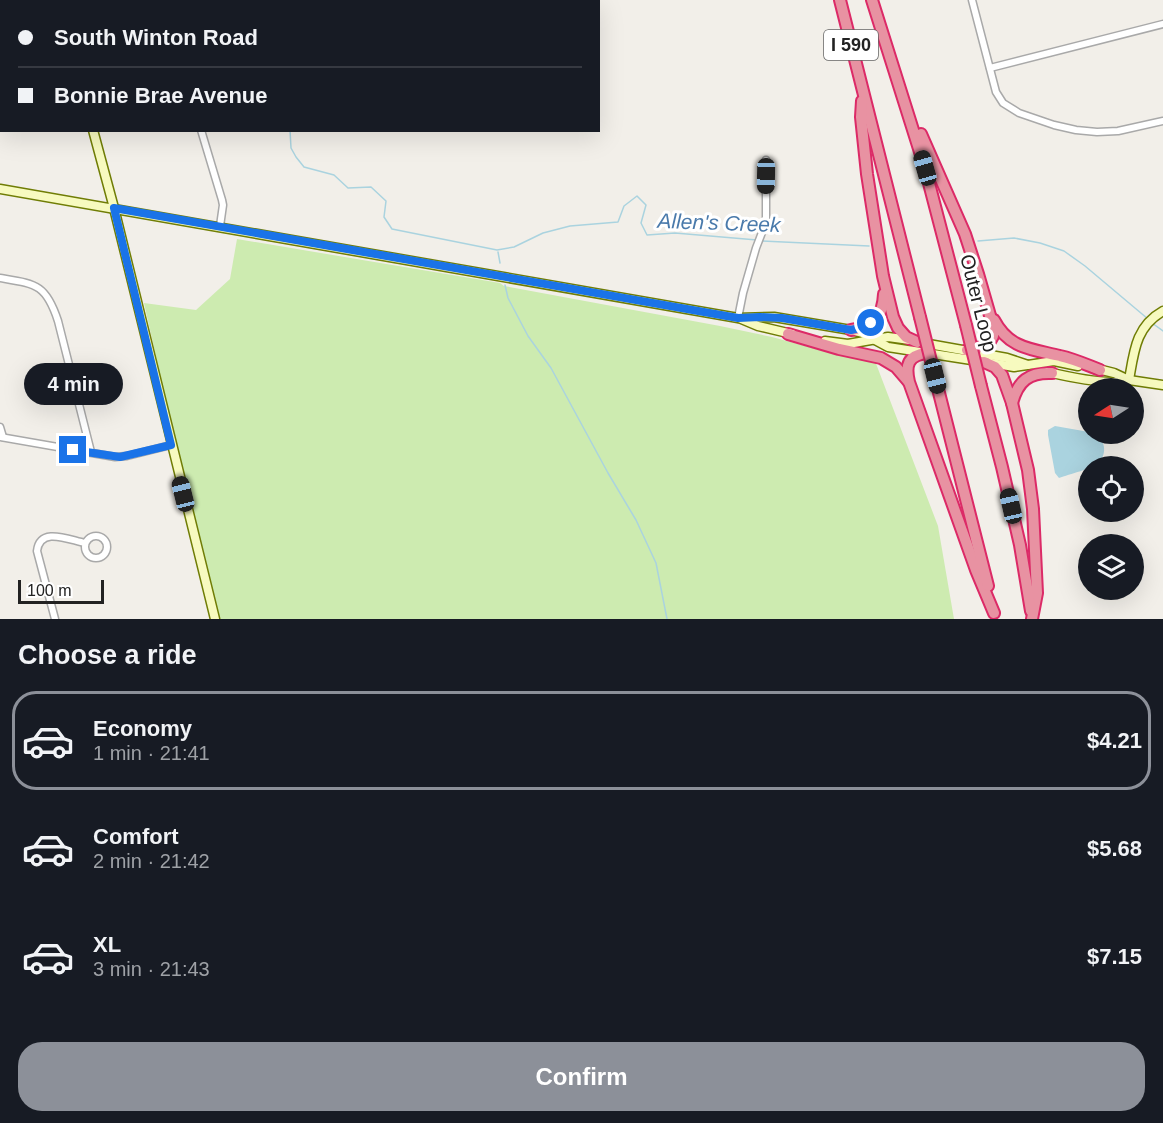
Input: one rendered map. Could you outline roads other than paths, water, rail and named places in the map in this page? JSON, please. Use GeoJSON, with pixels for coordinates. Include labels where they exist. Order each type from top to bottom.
{"type":"FeatureCollection","features":[{"type":"Feature","properties":{"kind":"highway","name":"I 590"},"geometry":{"type":"LineString","coordinates":[[840,0],[979,547],[994,616]]}},
{"type":"Feature","properties":{"kind":"highway","name":"Outer Loop"},"geometry":{"type":"LineString","coordinates":[[872,0],[925,168],[966,326],[1020,545],[1032,619]]}},
{"type":"Feature","properties":{"kind":"highway"},"geometry":{"type":"LineString","coordinates":[[862,90],[861,117],[866,165],[883,276],[898,328],[906,337],[917,342]]}},
{"type":"Feature","properties":{"kind":"highway"},"geometry":{"type":"LineString","coordinates":[[909,117],[921,135],[961,224],[973,257],[993,329],[991,340],[985,346],[967,350]]}},
{"type":"Feature","properties":{"kind":"highway"},"geometry":{"type":"LineString","coordinates":[[851,330],[868,325],[880,313],[884,298],[883,276]]}},
{"type":"Feature","properties":{"kind":"highway"},"geometry":{"type":"LineString","coordinates":[[987,306],[998,329],[1016,344],[1030,350],[1062,356],[1100,370]]}},
{"type":"Feature","properties":{"kind":"highway"},"geometry":{"type":"LineString","coordinates":[[788,334],[881,358],[894,365],[909,382]]}},
{"type":"Feature","properties":{"kind":"highway"},"geometry":{"type":"LineString","coordinates":[[927,353],[916,356],[910,362],[907,370],[909,382],[994,616]]}},
{"type":"Feature","properties":{"kind":"highway"},"geometry":{"type":"LineString","coordinates":[[984,362],[1000,372],[1012,403],[1027,462],[1033,509],[1037,593],[1032,619]]}},
{"type":"Feature","properties":{"kind":"highway"},"geometry":{"type":"LineString","coordinates":[[1012,403],[1017,389],[1024,380],[1037,374],[1052,373]]}},
{"type":"Feature","properties":{"kind":"main road"},"geometry":{"type":"LineString","coordinates":[[94,132],[215,619]]}},
{"type":"Feature","properties":{"kind":"main road"},"geometry":{"type":"LineString","coordinates":[[0,189],[738,318],[788,334],[843,344],[892,337],[967,350],[1007,357],[1052,373],[1082,378]]}},
{"type":"Feature","properties":{"kind":"main road"},"geometry":{"type":"LineString","coordinates":[[1129,378],[1136,345],[1142,329],[1163,311]]}},
{"type":"Feature","properties":{"kind":"main road"},"geometry":{"type":"LineString","coordinates":[[738,318],[782,318],[862,333],[888,347],[1012,367],[1054,361],[1100,370],[1125,378]]}},
{"type":"Feature","properties":{"kind":"main road"},"geometry":{"type":"LineString","coordinates":[[1144,382],[1163,385]]}},
{"type":"Feature","properties":{"kind":"street"},"geometry":{"type":"LineString","coordinates":[[972,0],[996,92],[1009,108],[1054,125],[1086,132],[1107,132],[1163,121]]}},
{"type":"Feature","properties":{"kind":"street"},"geometry":{"type":"LineString","coordinates":[[990,68],[1163,24]]}},
{"type":"Feature","properties":{"kind":"street"},"geometry":{"type":"LineString","coordinates":[[202,132],[222,200],[220,226]]}},
{"type":"Feature","properties":{"kind":"street"},"geometry":{"type":"LineString","coordinates":[[738,318],[743,292],[766,222],[766,160]]}},
{"type":"Feature","properties":{"kind":"street"},"geometry":{"type":"LineString","coordinates":[[0,278],[31,284],[43,291],[51,301],[91,452]]}},
{"type":"Feature","properties":{"kind":"street"},"geometry":{"type":"LineString","coordinates":[[0,427],[1,437],[120,457],[171,445]]}},
{"type":"Feature","properties":{"kind":"street"},"geometry":{"type":"LineString","coordinates":[[55,619],[38,551],[39,543],[52,536],[85,543]]}},
{"type":"Feature","properties":{"kind":"water"},"geometry":{"type":"Polygon","coordinates":[[[1055,426],[1078,430],[1078,444],[1103,444],[1103,456],[1078,456],[1078,472],[1059,478],[1055,473],[1048,430],[1055,426]]]}},
{"type":"Feature","properties":{"kind":"waterway","name":"Allen's Creek"},"geometry":{"type":"LineString","coordinates":[[290,132],[291,148],[304,167],[334,175],[348,188],[371,187],[386,201],[384,217],[392,229],[497,250],[514,247],[543,233],[570,226],[618,222],[624,206],[637,196],[646,205],[641,223],[647,235],[675,233],[757,240]]}},
{"type":"Feature","properties":{"kind":"waterway","name":"Allen's Creek"},"geometry":{"type":"LineString","coordinates":[[978,241],[1014,238],[1064,251],[1148,319]]}},
{"type":"Feature","properties":{"kind":"waterway","name":"Allen's Creek"},"geometry":{"type":"LineString","coordinates":[[762,241],[869,246]]}},
{"type":"Feature","properties":{"kind":"waterway"},"geometry":{"type":"LineString","coordinates":[[498,252],[500,263]]}},
{"type":"Feature","properties":{"kind":"waterway"},"geometry":{"type":"LineString","coordinates":[[505,285],[508,298],[528,336],[551,368],[636,520],[656,563],[667,619]]}},
{"type":"Feature","properties":{"kind":"waterway","name":"Allen's Creek"},"geometry":{"type":"LineString","coordinates":[[1152,323],[1163,331]]}}]}
